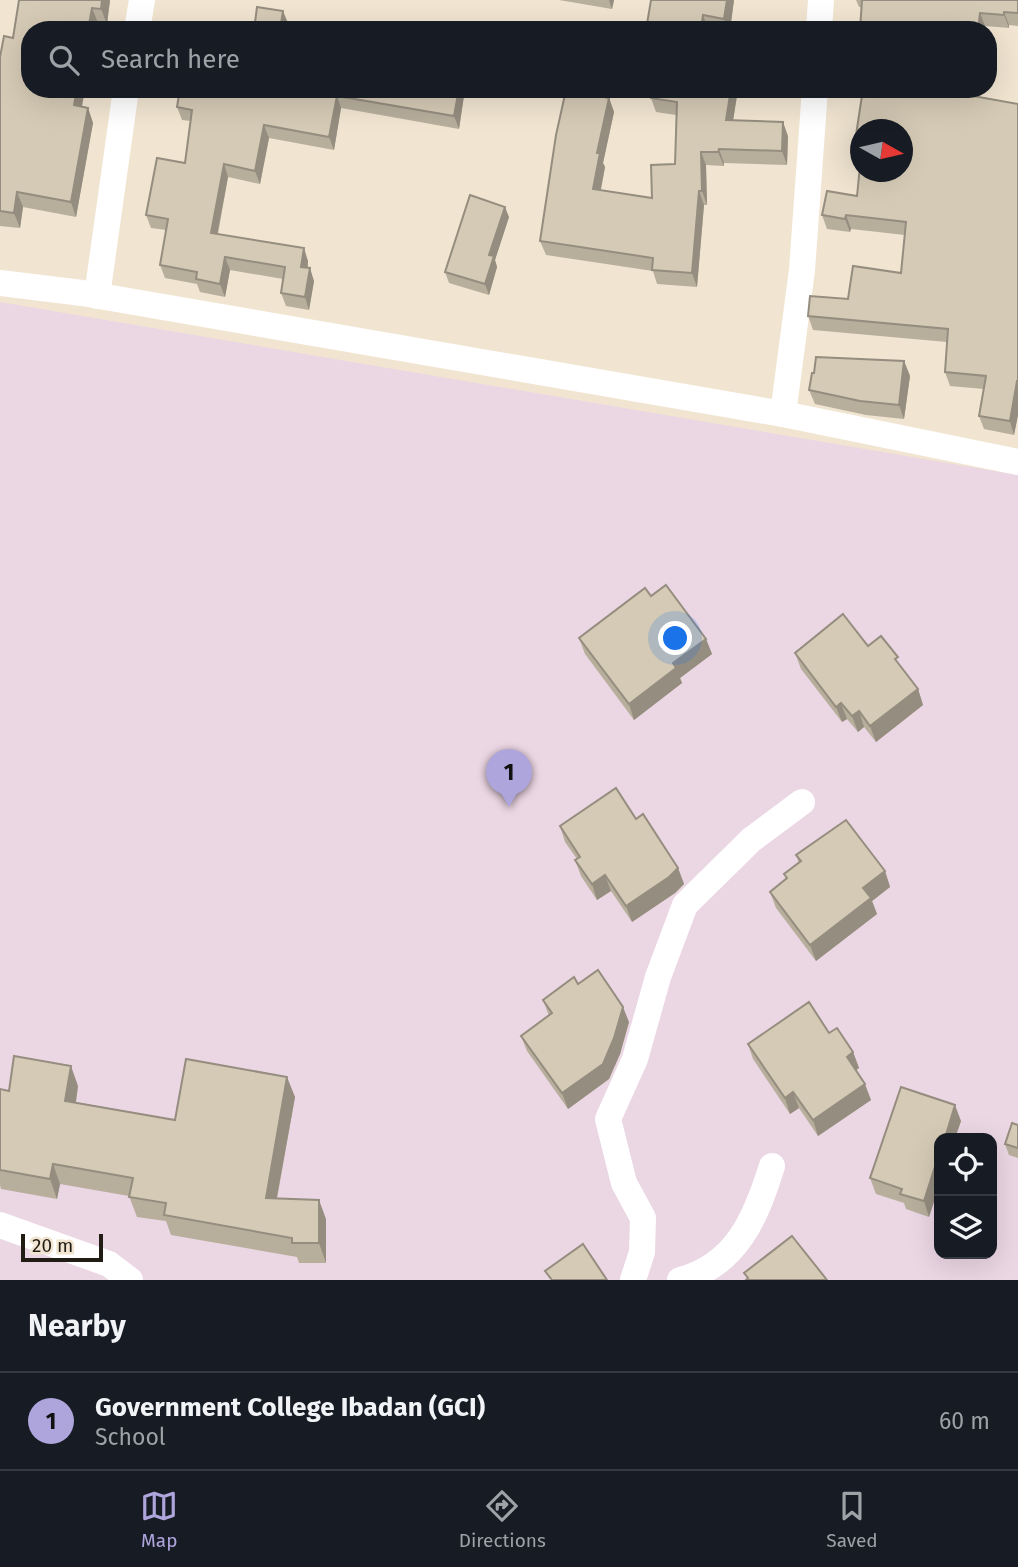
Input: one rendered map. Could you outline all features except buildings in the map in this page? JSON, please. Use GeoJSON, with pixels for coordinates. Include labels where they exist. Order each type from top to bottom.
{"type":"FeatureCollection","features":[{"type":"Feature","properties":{"kind":"street"},"geometry":{"type":"LineString","coordinates":[[138,21],[142,0]]}},
{"type":"Feature","properties":{"kind":"street"},"geometry":{"type":"LineString","coordinates":[[820,21],[821,0]]}},
{"type":"Feature","properties":{"kind":"street"},"geometry":{"type":"LineString","coordinates":[[97,296],[125,98]]}},
{"type":"Feature","properties":{"kind":"street"},"geometry":{"type":"LineString","coordinates":[[783,414],[802,271],[814,98]]}},
{"type":"Feature","properties":{"kind":"street"},"geometry":{"type":"LineString","coordinates":[[0,283],[97,296],[783,414],[1018,461]]}},
{"type":"Feature","properties":{"kind":"street"},"geometry":{"type":"LineString","coordinates":[[633,1280],[642,1252],[643,1218],[624,1183],[608,1119],[635,1059],[658,977],[685,905],[751,840],[803,802]]}},
{"type":"Feature","properties":{"kind":"street"},"geometry":{"type":"LineString","coordinates":[[680,1280],[691,1277],[727,1256],[758,1209],[772,1166]]}},
{"type":"Feature","properties":{"kind":"street"},"geometry":{"type":"LineString","coordinates":[[0,1225],[109,1264],[130,1280]]}},
{"type":"Feature","properties":{"kind":"shaded area"},"geometry":{"type":"Polygon","coordinates":[[[0,302],[1018,475],[1018,1280],[0,1280],[0,302]]]}},
{"type":"Feature","properties":{"kind":"place","name":"Government College Ibadan (GCI)"},"geometry":{"type":"Point","coordinates":[509,807]}}]}
